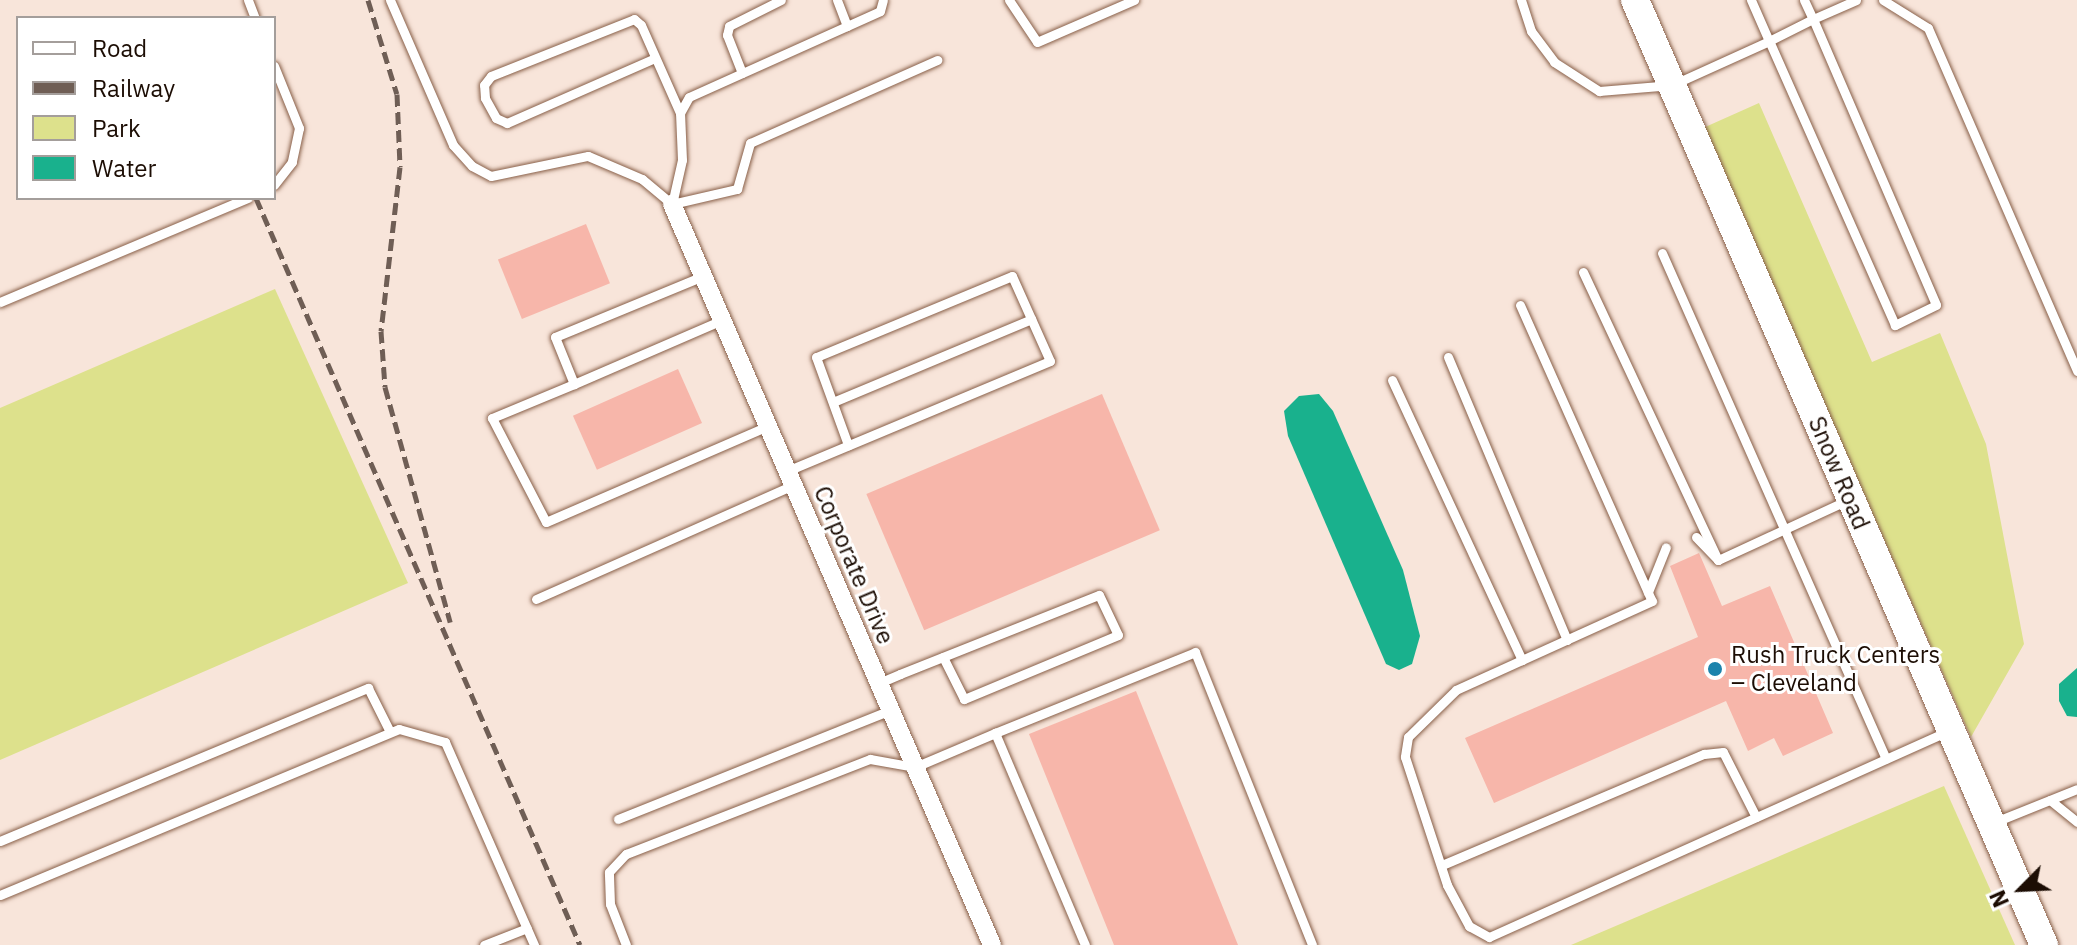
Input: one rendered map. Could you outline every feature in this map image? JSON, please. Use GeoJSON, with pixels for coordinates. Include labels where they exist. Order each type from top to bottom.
{"type":"FeatureCollection","features":[{"type":"Feature","properties":{"kind":"main road","name":"Snow Road"},"geometry":{"type":"LineString","coordinates":[[1635,0],[2044,945]]}},
{"type":"Feature","properties":{"kind":"street","name":"Corporate Drive"},"geometry":{"type":"LineString","coordinates":[[672,204],[992,945]]}},
{"type":"Feature","properties":{"kind":"lane"},"geometry":{"type":"LineString","coordinates":[[390,0],[453,145],[472,166],[491,176],[588,156],[642,179],[672,204]]}},
{"type":"Feature","properties":{"kind":"lane"},"geometry":{"type":"LineString","coordinates":[[742,73],[727,35],[729,26],[781,0]]}},
{"type":"Feature","properties":{"kind":"lane"},"geometry":{"type":"LineString","coordinates":[[837,0],[847,26]]}},
{"type":"Feature","properties":{"kind":"lane"},"geometry":{"type":"LineString","coordinates":[[680,113],[689,97],[880,11],[883,0]]}},
{"type":"Feature","properties":{"kind":"lane"},"geometry":{"type":"LineString","coordinates":[[1009,0],[1037,42],[1134,0]]}},
{"type":"Feature","properties":{"kind":"lane"},"geometry":{"type":"LineString","coordinates":[[1521,0],[1531,31],[1554,62],[1599,91],[1672,85],[1856,0]]}},
{"type":"Feature","properties":{"kind":"lane"},"geometry":{"type":"LineString","coordinates":[[1751,0],[1895,325],[1936,305],[1937,299],[1804,0]]}},
{"type":"Feature","properties":{"kind":"lane"},"geometry":{"type":"LineString","coordinates":[[1883,0],[1928,28],[2077,371]]}},
{"type":"Feature","properties":{"kind":"lane"},"geometry":{"type":"LineString","coordinates":[[655,58],[507,123],[496,118],[485,98],[491,76],[634,19],[655,58],[680,113],[682,160],[672,204]]}},
{"type":"Feature","properties":{"kind":"lane"},"geometry":{"type":"LineString","coordinates":[[672,204],[737,189],[750,143],[937,60]]}},
{"type":"Feature","properties":{"kind":"lane"},"geometry":{"type":"LineString","coordinates":[[276,71],[299,128],[292,162],[276,182]]}},
{"type":"Feature","properties":{"kind":"lane"},"geometry":{"type":"LineString","coordinates":[[0,302],[243,200]]}},
{"type":"Feature","properties":{"kind":"lane"},"geometry":{"type":"LineString","coordinates":[[1662,253],[1886,759]]}},
{"type":"Feature","properties":{"kind":"lane"},"geometry":{"type":"LineString","coordinates":[[1583,272],[1718,560]]}},
{"type":"Feature","properties":{"kind":"lane"},"geometry":{"type":"LineString","coordinates":[[574,384],[555,337],[703,276]]}},
{"type":"Feature","properties":{"kind":"lane"},"geometry":{"type":"LineString","coordinates":[[536,599],[790,478],[848,445],[1050,361],[1012,276],[816,357],[848,445]]}},
{"type":"Feature","properties":{"kind":"lane"},"geometry":{"type":"LineString","coordinates":[[1520,305],[1652,601],[1456,690],[1408,737],[1405,757],[1447,885],[1469,926],[1489,937],[1951,729]]}},
{"type":"Feature","properties":{"kind":"lane"},"geometry":{"type":"LineString","coordinates":[[833,402],[1031,319]]}},
{"type":"Feature","properties":{"kind":"lane"},"geometry":{"type":"LineString","coordinates":[[722,320],[492,418],[546,522],[768,426]]}},
{"type":"Feature","properties":{"kind":"lane"},"geometry":{"type":"LineString","coordinates":[[1448,357],[1567,640]]}},
{"type":"Feature","properties":{"kind":"lane"},"geometry":{"type":"LineString","coordinates":[[1392,380],[1522,660]]}},
{"type":"Feature","properties":{"kind":"lane"},"geometry":{"type":"LineString","coordinates":[[1718,560],[1851,499]]}},
{"type":"Feature","properties":{"kind":"lane"},"geometry":{"type":"LineString","coordinates":[[1696,537],[1718,560]]}},
{"type":"Feature","properties":{"kind":"lane"},"geometry":{"type":"LineString","coordinates":[[1648,592],[1666,547]]}},
{"type":"Feature","properties":{"kind":"lane"},"geometry":{"type":"LineString","coordinates":[[879,683],[943,657],[1099,595],[1118,635],[964,699],[943,657]]}},
{"type":"Feature","properties":{"kind":"lane"},"geometry":{"type":"LineString","coordinates":[[626,945],[610,904],[609,872],[626,854],[870,759],[915,767],[1195,652],[1312,945]]}},
{"type":"Feature","properties":{"kind":"lane"},"geometry":{"type":"LineString","coordinates":[[0,841],[368,688],[390,732]]}},
{"type":"Feature","properties":{"kind":"lane"},"geometry":{"type":"LineString","coordinates":[[618,819],[890,710]]}},
{"type":"Feature","properties":{"kind":"lane"},"geometry":{"type":"LineString","coordinates":[[0,895],[399,729],[445,742],[534,945]]}},
{"type":"Feature","properties":{"kind":"lane"},"geometry":{"type":"LineString","coordinates":[[995,733],[1085,945]]}},
{"type":"Feature","properties":{"kind":"lane"},"geometry":{"type":"LineString","coordinates":[[1442,865],[1704,754],[1723,752],[1756,817]]}},
{"type":"Feature","properties":{"kind":"lane"},"geometry":{"type":"LineString","coordinates":[[1992,824],[2077,789]]}},
{"type":"Feature","properties":{"kind":"lane"},"geometry":{"type":"LineString","coordinates":[[2050,800],[2077,822]]}},
{"type":"Feature","properties":{"kind":"lane"},"geometry":{"type":"LineString","coordinates":[[484,945],[527,928]]}},
{"type":"Feature","properties":{"kind":"green space"},"geometry":{"type":"Polygon","coordinates":[[[1759,103],[1872,362],[1940,333],[1986,444],[2024,644],[1971,737],[1703,128],[1759,103]]]}},
{"type":"Feature","properties":{"kind":"green space"},"geometry":{"type":"Polygon","coordinates":[[[275,289],[408,583],[0,760],[0,408],[275,289]]]}},
{"type":"Feature","properties":{"kind":"green space"},"geometry":{"type":"Polygon","coordinates":[[[1944,786],[2015,945],[1571,945],[1944,786]]]}},
{"type":"Feature","properties":{"kind":"water"},"geometry":{"type":"Polygon","coordinates":[[[1319,394],[1333,411],[1403,570],[1420,636],[1412,664],[1399,670],[1386,664],[1288,436],[1284,411],[1299,396],[1319,394]]]}},
{"type":"Feature","properties":{"kind":"water"},"geometry":{"type":"Polygon","coordinates":[[[2077,668],[2077,717],[2067,716],[2059,701],[2059,684],[2077,668]]]}},
{"type":"Feature","properties":{"kind":"building"},"geometry":{"type":"Polygon","coordinates":[[[586,224],[610,283],[522,319],[498,260],[586,224]]]}},
{"type":"Feature","properties":{"kind":"building"},"geometry":{"type":"Polygon","coordinates":[[[678,369],[702,423],[597,470],[573,416],[678,369]]]}},
{"type":"Feature","properties":{"kind":"building"},"geometry":{"type":"Polygon","coordinates":[[[1102,394],[1160,530],[924,630],[866,494],[1102,394]]]}},
{"type":"Feature","properties":{"kind":"building","name":"Rush Truck Centers – Cleveland"},"geometry":{"type":"Polygon","coordinates":[[[1699,553],[1722,606],[1770,586],[1833,733],[1783,756],[1774,738],[1748,751],[1726,701],[1494,803],[1465,738],[1698,637],[1670,566],[1699,553]]]}},
{"type":"Feature","properties":{"kind":"building"},"geometry":{"type":"Polygon","coordinates":[[[1136,691],[1238,945],[1114,945],[1029,734],[1136,691]]]}},
{"type":"Feature","properties":{"kind":"railway"},"geometry":{"type":"LineString","coordinates":[[368,0],[397,94],[400,167],[381,331],[385,387],[450,622]]}},
{"type":"Feature","properties":{"kind":"railway"},"geometry":{"type":"LineString","coordinates":[[257,200],[580,945]]}},
{"type":"Feature","properties":{"kind":"place","name":"Rush Truck Centers – Cleveland"},"geometry":{"type":"Point","coordinates":[1715,669]}}]}
